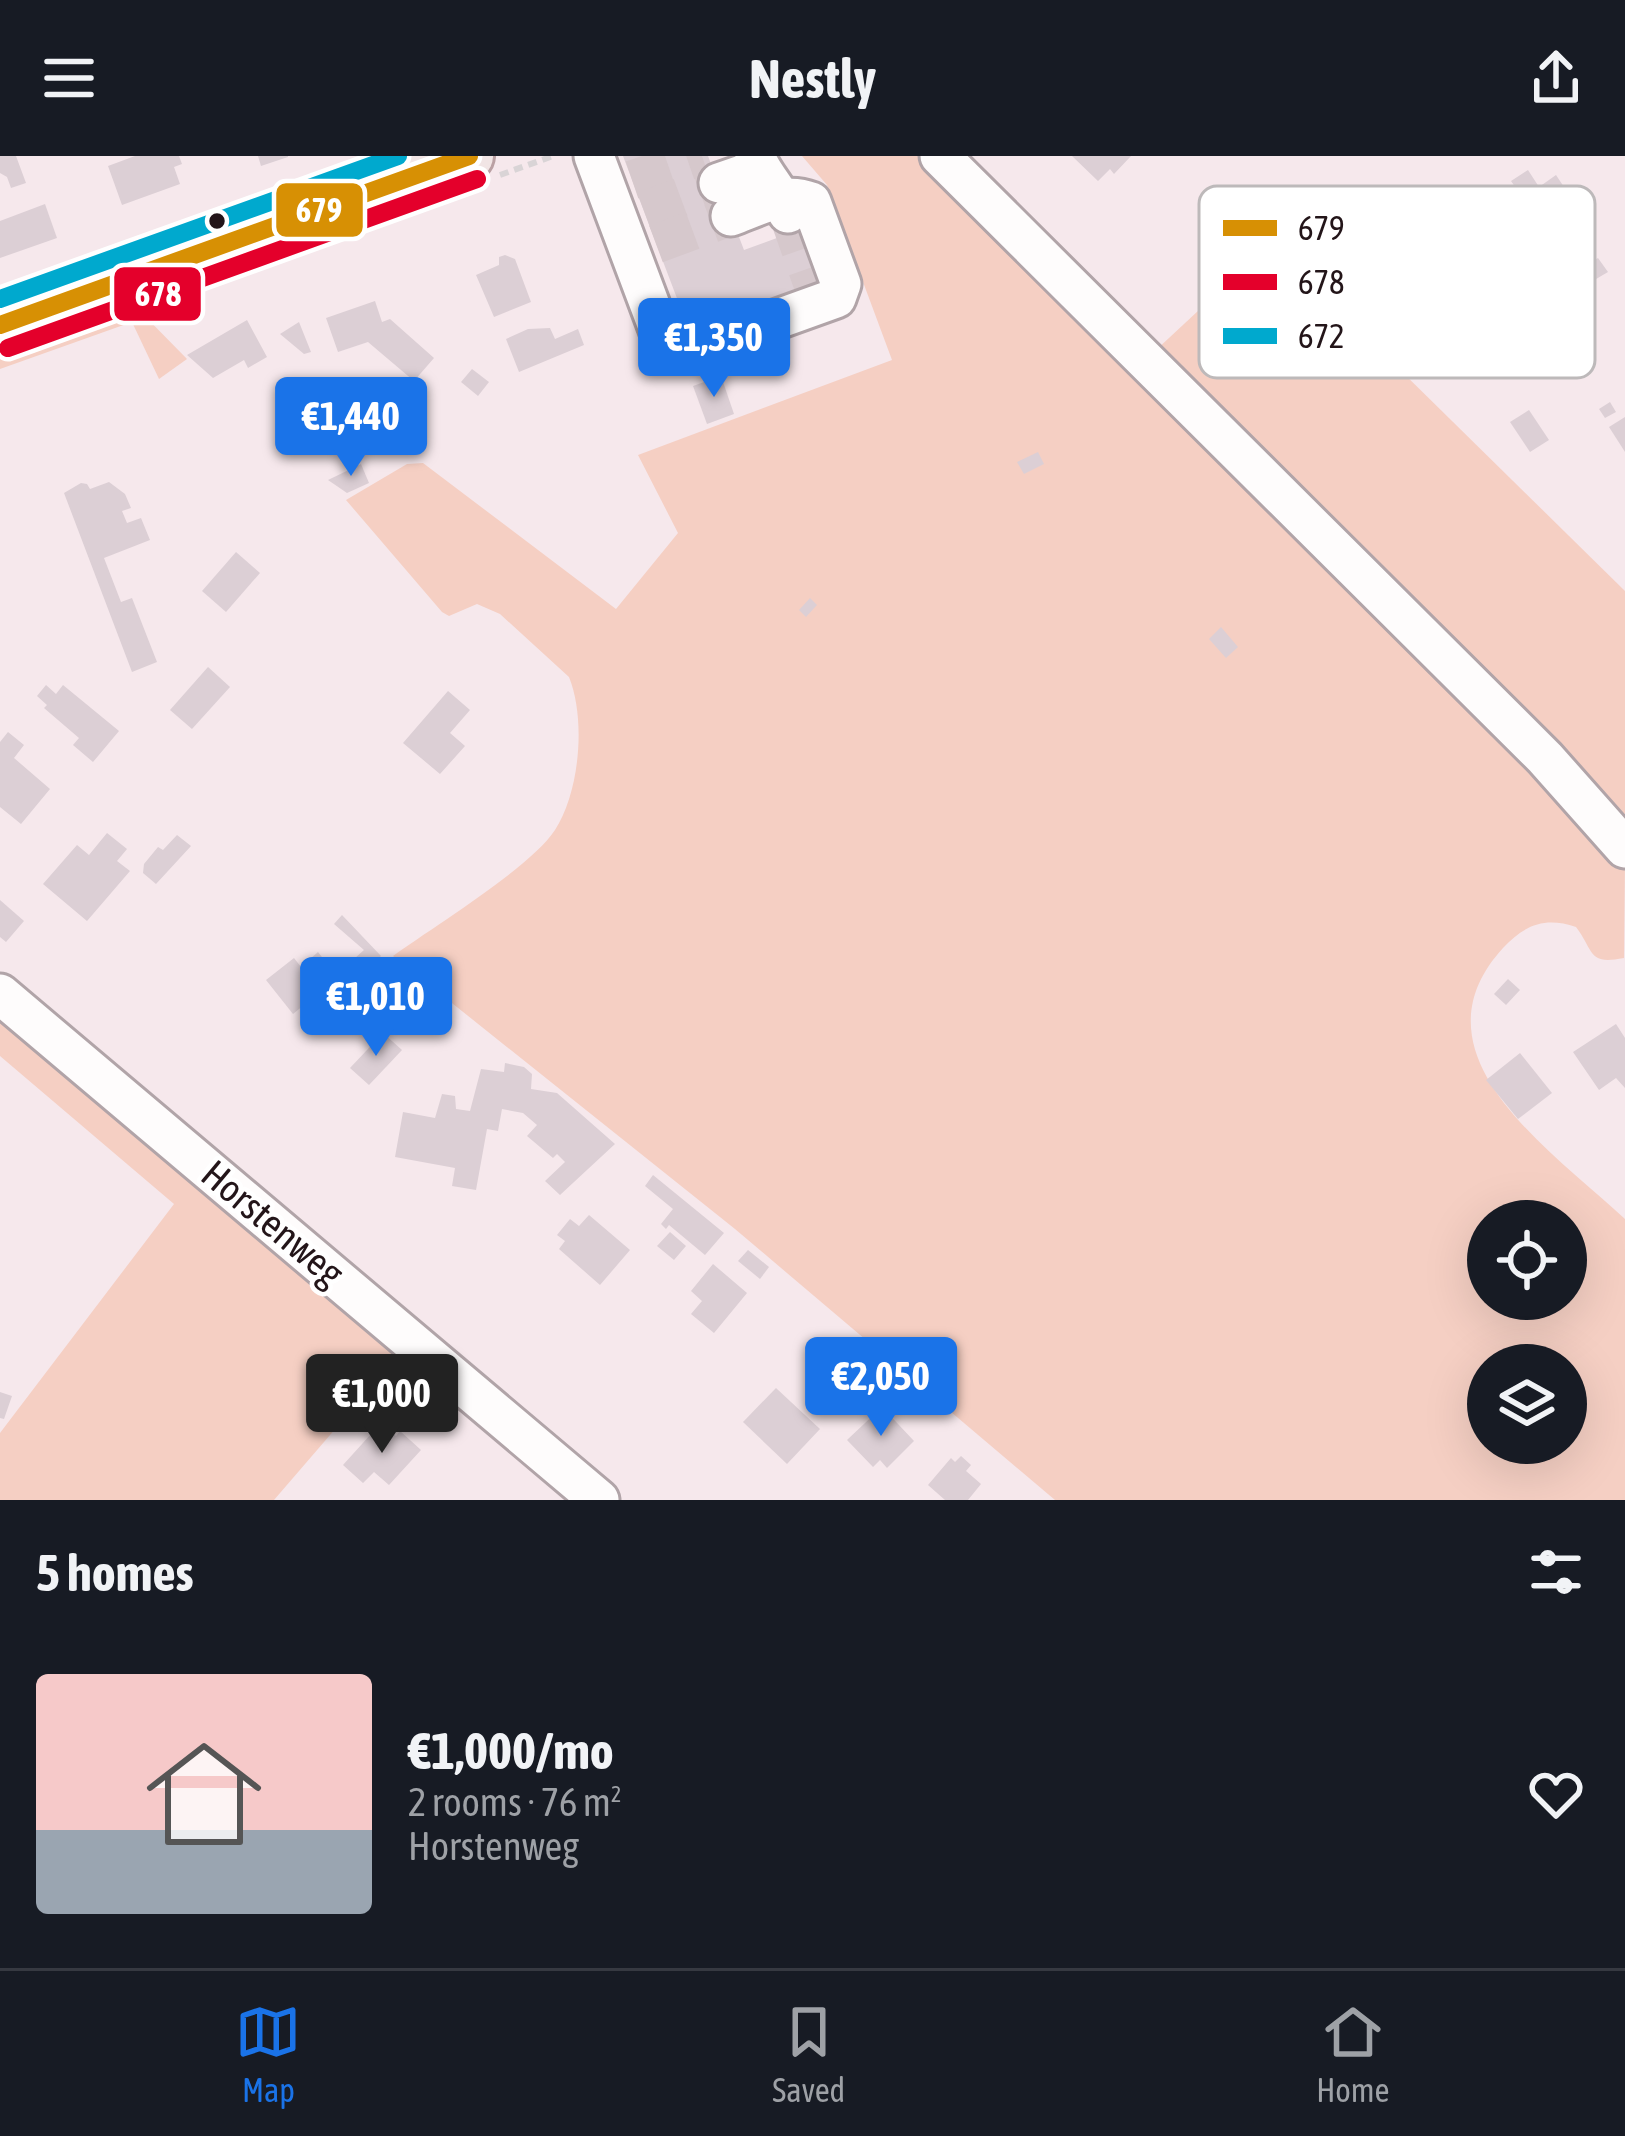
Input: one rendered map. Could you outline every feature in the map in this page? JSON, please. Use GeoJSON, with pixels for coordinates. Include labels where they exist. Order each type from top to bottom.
{"type":"FeatureCollection","features":[{"type":"Feature","properties":{"kind":"main road"},"geometry":{"type":"LineString","coordinates":[[0,325],[469,156]]}},
{"type":"Feature","properties":{"kind":"street"},"geometry":{"type":"LineString","coordinates":[[940,156],[1545,758],[1625,848]]}},
{"type":"Feature","properties":{"kind":"street"},"geometry":{"type":"LineString","coordinates":[[620,197],[663,340],[686,352],[842,284],[811,202],[771,184],[725,200]]}},
{"type":"Feature","properties":{"kind":"street","name":"Horstenweg"},"geometry":{"type":"LineString","coordinates":[[0,994],[599,1500]]}},
{"type":"Feature","properties":{"kind":"shaded area"},"geometry":{"type":"Polygon","coordinates":[[[802,156],[924,156],[1625,862],[1624,958],[1598,958],[1576,927],[1546,923],[1528,928],[1503,948],[1477,987],[1471,1026],[1480,1062],[1500,1098],[1625,1219],[1625,1500],[1055,1500],[735,1229],[393,956],[525,862],[555,830],[575,776],[578,713],[569,677],[500,614],[477,604],[449,616],[442,612],[346,500],[407,464],[423,463],[616,609],[678,533],[638,455],[892,360],[827,185],[802,156]]]}},
{"type":"Feature","properties":{"kind":"shaded area"},"geometry":{"type":"Polygon","coordinates":[[[129,300],[187,359],[159,379],[132,322],[0,369],[0,346],[129,300]]]}},
{"type":"Feature","properties":{"kind":"shaded area"},"geometry":{"type":"Polygon","coordinates":[[[1199,310],[1199,378],[1408,378],[1625,591],[1625,833],[1155,351],[1199,310]]]}},
{"type":"Feature","properties":{"kind":"shaded area"},"geometry":{"type":"Polygon","coordinates":[[[0,1018],[399,1355],[274,1500],[0,1500],[0,1433],[174,1204],[0,1056],[0,1018]]]}},
{"type":"Feature","properties":{"kind":"building"},"geometry":{"type":"Polygon","coordinates":[[[0,156],[16,156],[26,183],[11,188],[0,173],[0,156]]]}},
{"type":"Feature","properties":{"kind":"building"},"geometry":{"type":"Polygon","coordinates":[[[135,156],[179,156],[182,164],[174,167],[180,184],[122,205],[108,166],[135,156]]]}},
{"type":"Feature","properties":{"kind":"building"},"geometry":{"type":"Polygon","coordinates":[[[258,156],[288,156],[288,157],[261,166],[258,156]]]}},
{"type":"Feature","properties":{"kind":"building"},"geometry":{"type":"Polygon","coordinates":[[[623,156],[708,156],[744,250],[785,235],[778,217],[797,210],[824,280],[689,330],[623,156]]]}},
{"type":"Feature","properties":{"kind":"building"},"geometry":{"type":"Polygon","coordinates":[[[1072,156],[1131,156],[1114,174],[1110,169],[1098,181],[1072,156]]]}},
{"type":"Feature","properties":{"kind":"building"},"geometry":{"type":"Polygon","coordinates":[[[1528,170],[1538,186],[1514,186],[1511,181],[1528,170]]]}},
{"type":"Feature","properties":{"kind":"building"},"geometry":{"type":"Polygon","coordinates":[[[1556,175],[1563,186],[1540,186],[1556,175]]]}},
{"type":"Feature","properties":{"kind":"building"},"geometry":{"type":"Polygon","coordinates":[[[45,204],[57,238],[0,258],[0,221],[45,204]]]}},
{"type":"Feature","properties":{"kind":"building"},"geometry":{"type":"Polygon","coordinates":[[[499,257],[515,259],[531,302],[494,317],[476,275],[499,265],[499,257]]]}},
{"type":"Feature","properties":{"kind":"building"},"geometry":{"type":"Polygon","coordinates":[[[1595,260],[1608,272],[1595,280],[1595,260]]]}},
{"type":"Feature","properties":{"kind":"building"},"geometry":{"type":"Polygon","coordinates":[[[375,301],[382,322],[390,319],[434,358],[414,381],[368,342],[338,352],[326,318],[375,301]]]}},
{"type":"Feature","properties":{"kind":"building"},"geometry":{"type":"Polygon","coordinates":[[[247,320],[267,357],[248,368],[244,360],[213,378],[187,355],[247,320]]]}},
{"type":"Feature","properties":{"kind":"building"},"geometry":{"type":"Polygon","coordinates":[[[299,322],[311,352],[304,354],[280,334],[299,322]]]}},
{"type":"Feature","properties":{"kind":"building"},"geometry":{"type":"Polygon","coordinates":[[[550,328],[555,339],[578,329],[584,345],[519,372],[506,339],[528,329],[550,328]]]}},
{"type":"Feature","properties":{"kind":"building"},"geometry":{"type":"Polygon","coordinates":[[[472,369],[489,382],[478,396],[461,382],[472,369]]]}},
{"type":"Feature","properties":{"kind":"building"},"geometry":{"type":"Polygon","coordinates":[[[721,376],[734,414],[707,424],[693,386],[721,376]]]}},
{"type":"Feature","properties":{"kind":"building"},"geometry":{"type":"Polygon","coordinates":[[[376,393],[419,430],[409,442],[366,405],[376,393]]]}},
{"type":"Feature","properties":{"kind":"building"},"geometry":{"type":"Polygon","coordinates":[[[1610,402],[1616,412],[1605,418],[1599,409],[1610,402]]]}},
{"type":"Feature","properties":{"kind":"building"},"geometry":{"type":"Polygon","coordinates":[[[1529,410],[1549,440],[1530,452],[1510,422],[1529,410]]]}},
{"type":"Feature","properties":{"kind":"building"},"geometry":{"type":"Polygon","coordinates":[[[1625,417],[1625,452],[1609,427],[1625,417]]]}},
{"type":"Feature","properties":{"kind":"building"},"geometry":{"type":"Polygon","coordinates":[[[1038,452],[1044,464],[1024,474],[1017,462],[1038,452]]]}},
{"type":"Feature","properties":{"kind":"building"},"geometry":{"type":"Polygon","coordinates":[[[361,464],[369,483],[347,493],[328,480],[361,464]]]}},
{"type":"Feature","properties":{"kind":"building"},"geometry":{"type":"Polygon","coordinates":[[[109,482],[125,494],[131,508],[122,511],[127,523],[141,518],[150,540],[104,558],[121,602],[132,598],[157,662],[132,672],[64,493],[81,483],[90,489],[109,482]]]}},
{"type":"Feature","properties":{"kind":"building"},"geometry":{"type":"Polygon","coordinates":[[[236,552],[260,573],[226,612],[202,591],[236,552]]]}},
{"type":"Feature","properties":{"kind":"building"},"geometry":{"type":"Polygon","coordinates":[[[810,598],[817,605],[806,617],[799,610],[810,598]]]}},
{"type":"Feature","properties":{"kind":"building"},"geometry":{"type":"Polygon","coordinates":[[[1221,627],[1238,647],[1226,658],[1209,639],[1221,627]]]}},
{"type":"Feature","properties":{"kind":"building"},"geometry":{"type":"Polygon","coordinates":[[[208,667],[230,687],[192,729],[170,710],[208,667]]]}},
{"type":"Feature","properties":{"kind":"building"},"geometry":{"type":"Polygon","coordinates":[[[46,685],[56,694],[63,685],[119,731],[93,762],[73,745],[79,738],[44,708],[47,705],[37,696],[46,685]]]}},
{"type":"Feature","properties":{"kind":"building"},"geometry":{"type":"Polygon","coordinates":[[[448,691],[470,710],[450,733],[465,746],[440,774],[403,743],[448,691]]]}},
{"type":"Feature","properties":{"kind":"building"},"geometry":{"type":"Polygon","coordinates":[[[8,732],[24,745],[14,758],[50,789],[21,824],[0,807],[0,742],[8,732]]]}},
{"type":"Feature","properties":{"kind":"building"},"geometry":{"type":"Polygon","coordinates":[[[107,833],[127,849],[117,861],[130,871],[87,921],[43,884],[77,845],[89,855],[107,833]]]}},
{"type":"Feature","properties":{"kind":"building"},"geometry":{"type":"Polygon","coordinates":[[[177,835],[191,846],[156,884],[143,873],[144,864],[177,835]]]}},
{"type":"Feature","properties":{"kind":"building"},"geometry":{"type":"Polygon","coordinates":[[[0,900],[24,921],[6,942],[0,937],[0,900]]]}},
{"type":"Feature","properties":{"kind":"building"},"geometry":{"type":"Polygon","coordinates":[[[342,915],[381,956],[354,979],[344,968],[364,950],[334,924],[342,915]]]}},
{"type":"Feature","properties":{"kind":"building"},"geometry":{"type":"Polygon","coordinates":[[[318,952],[325,961],[317,969],[329,984],[293,1014],[266,980],[294,958],[301,967],[318,952]]]}},
{"type":"Feature","properties":{"kind":"building"},"geometry":{"type":"Polygon","coordinates":[[[1508,979],[1520,990],[1506,1005],[1494,994],[1508,979]]]}},
{"type":"Feature","properties":{"kind":"building"},"geometry":{"type":"Polygon","coordinates":[[[1616,1024],[1625,1038],[1625,1088],[1616,1078],[1599,1090],[1573,1052],[1616,1024]]]}},
{"type":"Feature","properties":{"kind":"building"},"geometry":{"type":"Polygon","coordinates":[[[383,1033],[402,1050],[369,1085],[350,1068],[383,1033]]]}},
{"type":"Feature","properties":{"kind":"building"},"geometry":{"type":"Polygon","coordinates":[[[1520,1053],[1552,1093],[1518,1119],[1486,1080],[1520,1053]]]}},
{"type":"Feature","properties":{"kind":"building"},"geometry":{"type":"Polygon","coordinates":[[[505,1063],[524,1067],[532,1074],[531,1089],[557,1093],[615,1144],[560,1195],[545,1181],[565,1162],[527,1136],[537,1125],[523,1113],[502,1109],[498,1131],[487,1129],[476,1190],[452,1186],[455,1168],[395,1157],[403,1112],[435,1118],[442,1094],[455,1096],[456,1109],[470,1111],[481,1069],[504,1072],[505,1063]]]}},
{"type":"Feature","properties":{"kind":"building"},"geometry":{"type":"Polygon","coordinates":[[[653,1175],[724,1233],[705,1255],[669,1225],[666,1229],[661,1224],[673,1209],[645,1186],[653,1175]]]}},
{"type":"Feature","properties":{"kind":"building"},"geometry":{"type":"Polygon","coordinates":[[[589,1215],[630,1250],[600,1285],[559,1249],[565,1241],[557,1235],[570,1219],[579,1226],[589,1215]]]}},
{"type":"Feature","properties":{"kind":"building"},"geometry":{"type":"Polygon","coordinates":[[[670,1232],[686,1246],[674,1260],[657,1246],[670,1232]]]}},
{"type":"Feature","properties":{"kind":"building"},"geometry":{"type":"Polygon","coordinates":[[[748,1250],[769,1267],[760,1279],[738,1261],[748,1250]]]}},
{"type":"Feature","properties":{"kind":"building"},"geometry":{"type":"Polygon","coordinates":[[[713,1264],[747,1293],[714,1333],[691,1314],[702,1301],[691,1291],[713,1264]]]}},
{"type":"Feature","properties":{"kind":"building"},"geometry":{"type":"Polygon","coordinates":[[[776,1388],[820,1429],[787,1464],[743,1422],[776,1388]]]}},
{"type":"Feature","properties":{"kind":"building"},"geometry":{"type":"Polygon","coordinates":[[[0,1392],[12,1396],[4,1419],[0,1418],[0,1392]]]}},
{"type":"Feature","properties":{"kind":"building"},"geometry":{"type":"Polygon","coordinates":[[[882,1407],[914,1441],[887,1468],[880,1460],[873,1467],[847,1440],[882,1407]]]}},
{"type":"Feature","properties":{"kind":"building"},"geometry":{"type":"Polygon","coordinates":[[[381,1423],[396,1436],[400,1431],[421,1450],[389,1485],[374,1472],[363,1483],[343,1465],[381,1423]]]}},
{"type":"Feature","properties":{"kind":"building"},"geometry":{"type":"Polygon","coordinates":[[[961,1456],[971,1465],[966,1471],[981,1484],[968,1500],[945,1500],[928,1485],[951,1458],[955,1462],[961,1456]]]}},
{"type":"Feature","properties":{"kind":"tunnel"},"geometry":{"type":"LineString","coordinates":[[632,180],[702,156]]}},
{"type":"Feature","properties":{"kind":"tunnel"},"geometry":{"type":"LineString","coordinates":[[644,211],[719,183]]}},
{"type":"Feature","properties":{"kind":"tunnel"},"geometry":{"type":"LineString","coordinates":[[788,213],[813,284]]}},
{"type":"Feature","properties":{"kind":"tunnel"},"geometry":{"type":"LineString","coordinates":[[656,244],[731,216]]}},
{"type":"Feature","properties":{"kind":"transit line","name":"672"},"geometry":{"type":"LineString","coordinates":[[0,299],[398,156]]}},
{"type":"Feature","properties":{"kind":"transit line","name":"679"},"geometry":{"type":"LineString","coordinates":[[0,325],[469,156]]}},
{"type":"Feature","properties":{"kind":"transit line","name":"678"},"geometry":{"type":"LineString","coordinates":[[8,348],[477,179]]}}]}
